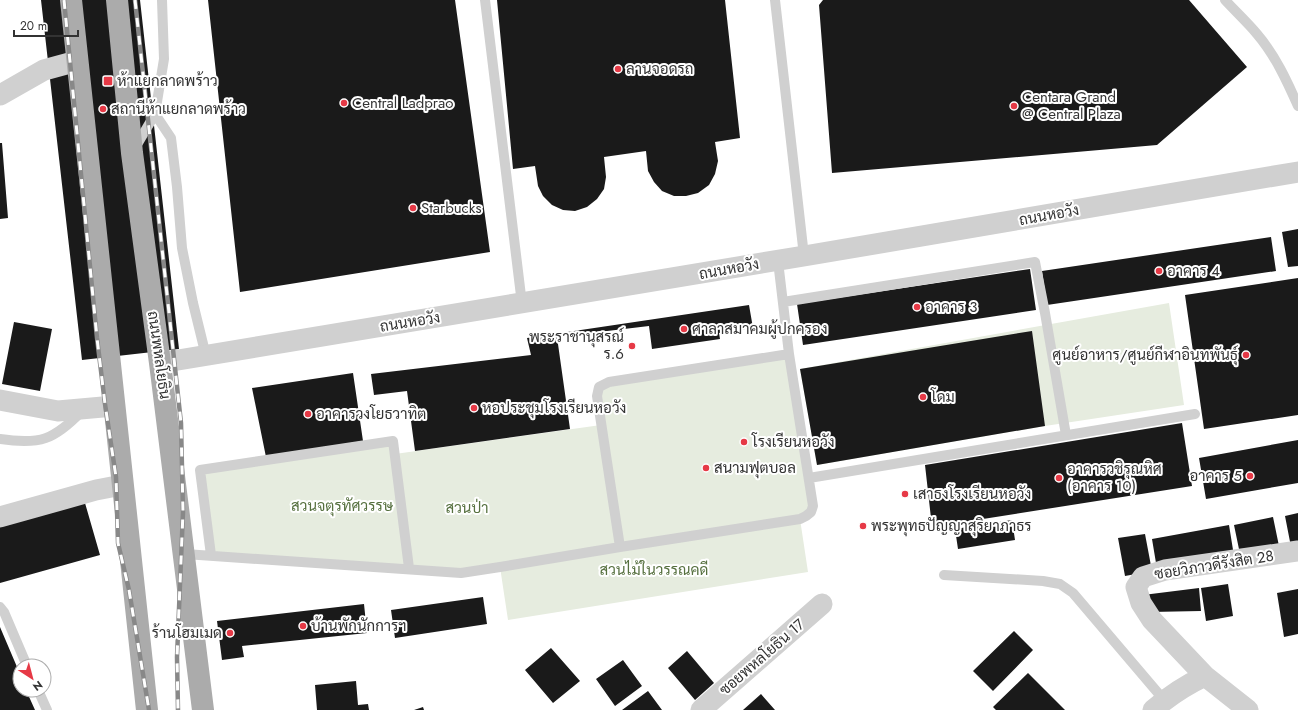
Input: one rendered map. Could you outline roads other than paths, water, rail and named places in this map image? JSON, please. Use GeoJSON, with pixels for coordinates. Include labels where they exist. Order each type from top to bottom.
{"type":"FeatureCollection","features":[{"type":"Feature","properties":{"kind":"main road"},"geometry":{"type":"LineString","coordinates":[[71,0],[147,710]]}},
{"type":"Feature","properties":{"kind":"main road","name":"ถนนพหลโยธิน"},"geometry":{"type":"LineString","coordinates":[[117,0],[132,153],[185,554],[203,710]]}},
{"type":"Feature","properties":{"kind":"street"},"geometry":{"type":"LineString","coordinates":[[0,95],[44,70],[78,61]]}},
{"type":"Feature","properties":{"kind":"street","name":"ถนนหอวัง"},"geometry":{"type":"LineString","coordinates":[[160,363],[522,304],[1298,172]]}},
{"type":"Feature","properties":{"kind":"street"},"geometry":{"type":"LineString","coordinates":[[0,400],[58,411],[114,406]]}},
{"type":"Feature","properties":{"kind":"street"},"geometry":{"type":"LineString","coordinates":[[0,517],[96,490],[122,485]]}},
{"type":"Feature","properties":{"kind":"street","name":"ซอยวิภาวดีรังสิต 28"},"geometry":{"type":"LineString","coordinates":[[1248,710],[1205,676],[1152,620],[1141,602],[1136,587],[1143,577],[1165,570],[1298,551]]}},
{"type":"Feature","properties":{"kind":"street","name":"ซอยพหลโยธิน 17"},"geometry":{"type":"LineString","coordinates":[[701,710],[822,604]]}},
{"type":"Feature","properties":{"kind":"street"},"geometry":{"type":"LineString","coordinates":[[1159,705],[1186,686],[1205,676]]}},
{"type":"Feature","properties":{"kind":"lane"},"geometry":{"type":"LineString","coordinates":[[132,153],[155,114],[164,59],[162,0]]}},
{"type":"Feature","properties":{"kind":"lane"},"geometry":{"type":"LineString","coordinates":[[485,0],[522,304]]}},
{"type":"Feature","properties":{"kind":"lane"},"geometry":{"type":"LineString","coordinates":[[775,0],[804,256]]}},
{"type":"Feature","properties":{"kind":"lane"},"geometry":{"type":"LineString","coordinates":[[1225,0],[1257,34],[1276,61],[1298,106]]}},
{"type":"Feature","properties":{"kind":"lane"},"geometry":{"type":"LineString","coordinates":[[155,114],[171,138],[182,248],[206,356]]}},
{"type":"Feature","properties":{"kind":"lane"},"geometry":{"type":"LineString","coordinates":[[185,554],[409,568],[461,573],[800,519],[811,512],[813,506],[789,354],[778,261]]}},
{"type":"Feature","properties":{"kind":"lane"},"geometry":{"type":"LineString","coordinates":[[783,302],[1035,262],[1066,435]]}},
{"type":"Feature","properties":{"kind":"lane"},"geometry":{"type":"LineString","coordinates":[[620,547],[597,396],[599,387],[608,382],[789,354]]}},
{"type":"Feature","properties":{"kind":"lane"},"geometry":{"type":"LineString","coordinates":[[0,439],[20,442],[46,439],[61,431],[84,408]]}},
{"type":"Feature","properties":{"kind":"lane"},"geometry":{"type":"LineString","coordinates":[[809,478],[1195,414]]}},
{"type":"Feature","properties":{"kind":"lane"},"geometry":{"type":"LineString","coordinates":[[211,555],[200,470],[393,441],[409,568]]}},
{"type":"Feature","properties":{"kind":"lane"},"geometry":{"type":"LineString","coordinates":[[944,575],[1043,581],[1060,584],[1073,593],[1159,705]]}},
{"type":"Feature","properties":{"kind":"lane"},"geometry":{"type":"LineString","coordinates":[[0,607],[4,612],[24,658]]}},
{"type":"Feature","properties":{"kind":"lane"},"geometry":{"type":"LineString","coordinates":[[42,698],[47,710]]}},
{"type":"Feature","properties":{"kind":"railway"},"geometry":{"type":"LineString","coordinates":[[64,0],[97,338],[116,477],[118,543],[129,590],[149,710]]}},
{"type":"Feature","properties":{"kind":"railway"},"geometry":{"type":"LineString","coordinates":[[135,0],[181,423],[183,512],[177,657],[178,710]]}},
{"type":"Feature","properties":{"kind":"place","name":"ลานจอดรถ"},"geometry":{"type":"Point","coordinates":[618,69]}},
{"type":"Feature","properties":{"kind":"place","name":"ห้าแยกลาดพร้าว"},"geometry":{"type":"Point","coordinates":[108,81]}},
{"type":"Feature","properties":{"kind":"place","name":"Central Ladprao"},"geometry":{"type":"Point","coordinates":[344,103]}},
{"type":"Feature","properties":{"kind":"place","name":"Centara Grand @ Central Plaza"},"geometry":{"type":"Point","coordinates":[1014,106]}},
{"type":"Feature","properties":{"kind":"place","name":"สถานีห้าแยกลาดพร้าว"},"geometry":{"type":"Point","coordinates":[103,109]}},
{"type":"Feature","properties":{"kind":"place","name":"Starbucks"},"geometry":{"type":"Point","coordinates":[413,208]}},
{"type":"Feature","properties":{"kind":"place","name":"อาคาร 4"},"geometry":{"type":"Point","coordinates":[1159,271]}},
{"type":"Feature","properties":{"kind":"place","name":"อาคาร 3"},"geometry":{"type":"Point","coordinates":[917,307]}},
{"type":"Feature","properties":{"kind":"place","name":"ศาลาสมาคมผู้ปกครอง"},"geometry":{"type":"Point","coordinates":[684,329]}},
{"type":"Feature","properties":{"kind":"place","name":"พระราชานุสรณ์ ร.6"},"geometry":{"type":"Point","coordinates":[632,346]}},
{"type":"Feature","properties":{"kind":"place","name":"ศูนย์อาหาร/ศูนย์กีฬาอินทพันธุ์"},"geometry":{"type":"Point","coordinates":[1246,355]}},
{"type":"Feature","properties":{"kind":"place","name":"โดม"},"geometry":{"type":"Point","coordinates":[923,397]}},
{"type":"Feature","properties":{"kind":"place","name":"หอประชุมโรงเรียนหอวัง"},"geometry":{"type":"Point","coordinates":[474,408]}},
{"type":"Feature","properties":{"kind":"place","name":"อาคารวงโยธวาทิต"},"geometry":{"type":"Point","coordinates":[308,414]}},
{"type":"Feature","properties":{"kind":"place","name":"โรงเรียนหอวัง"},"geometry":{"type":"Point","coordinates":[744,442]}},
{"type":"Feature","properties":{"kind":"place","name":"สนามฟุตบอล"},"geometry":{"type":"Point","coordinates":[706,468]}},
{"type":"Feature","properties":{"kind":"place","name":"อาคาร 5"},"geometry":{"type":"Point","coordinates":[1250,476]}},
{"type":"Feature","properties":{"kind":"place","name":"อาคารวชิรุณหิศ (อาคาร 10)"},"geometry":{"type":"Point","coordinates":[1059,478]}},
{"type":"Feature","properties":{"kind":"place","name":"เสาธงโรงเรียนหอวัง"},"geometry":{"type":"Point","coordinates":[905,494]}},
{"type":"Feature","properties":{"kind":"place","name":"พระพุทธปัญญาสุริยาภาธร"},"geometry":{"type":"Point","coordinates":[863,526]}},
{"type":"Feature","properties":{"kind":"place","name":"บ้านพักนักการฯ"},"geometry":{"type":"Point","coordinates":[303,626]}},
{"type":"Feature","properties":{"kind":"place","name":"ร้านโฮมเมด"},"geometry":{"type":"Point","coordinates":[230,633]}},
{"type":"Feature","properties":{"kind":"park label","name":"สวนจตุรทัศวรรษ"},"geometry":{"type":"Point","coordinates":[342,506]}},
{"type":"Feature","properties":{"kind":"park label","name":"สวนป่า"},"geometry":{"type":"Point","coordinates":[467,508]}},
{"type":"Feature","properties":{"kind":"park label","name":"สวนไม้ในวรรณคดี"},"geometry":{"type":"Point","coordinates":[654,570]}}]}
